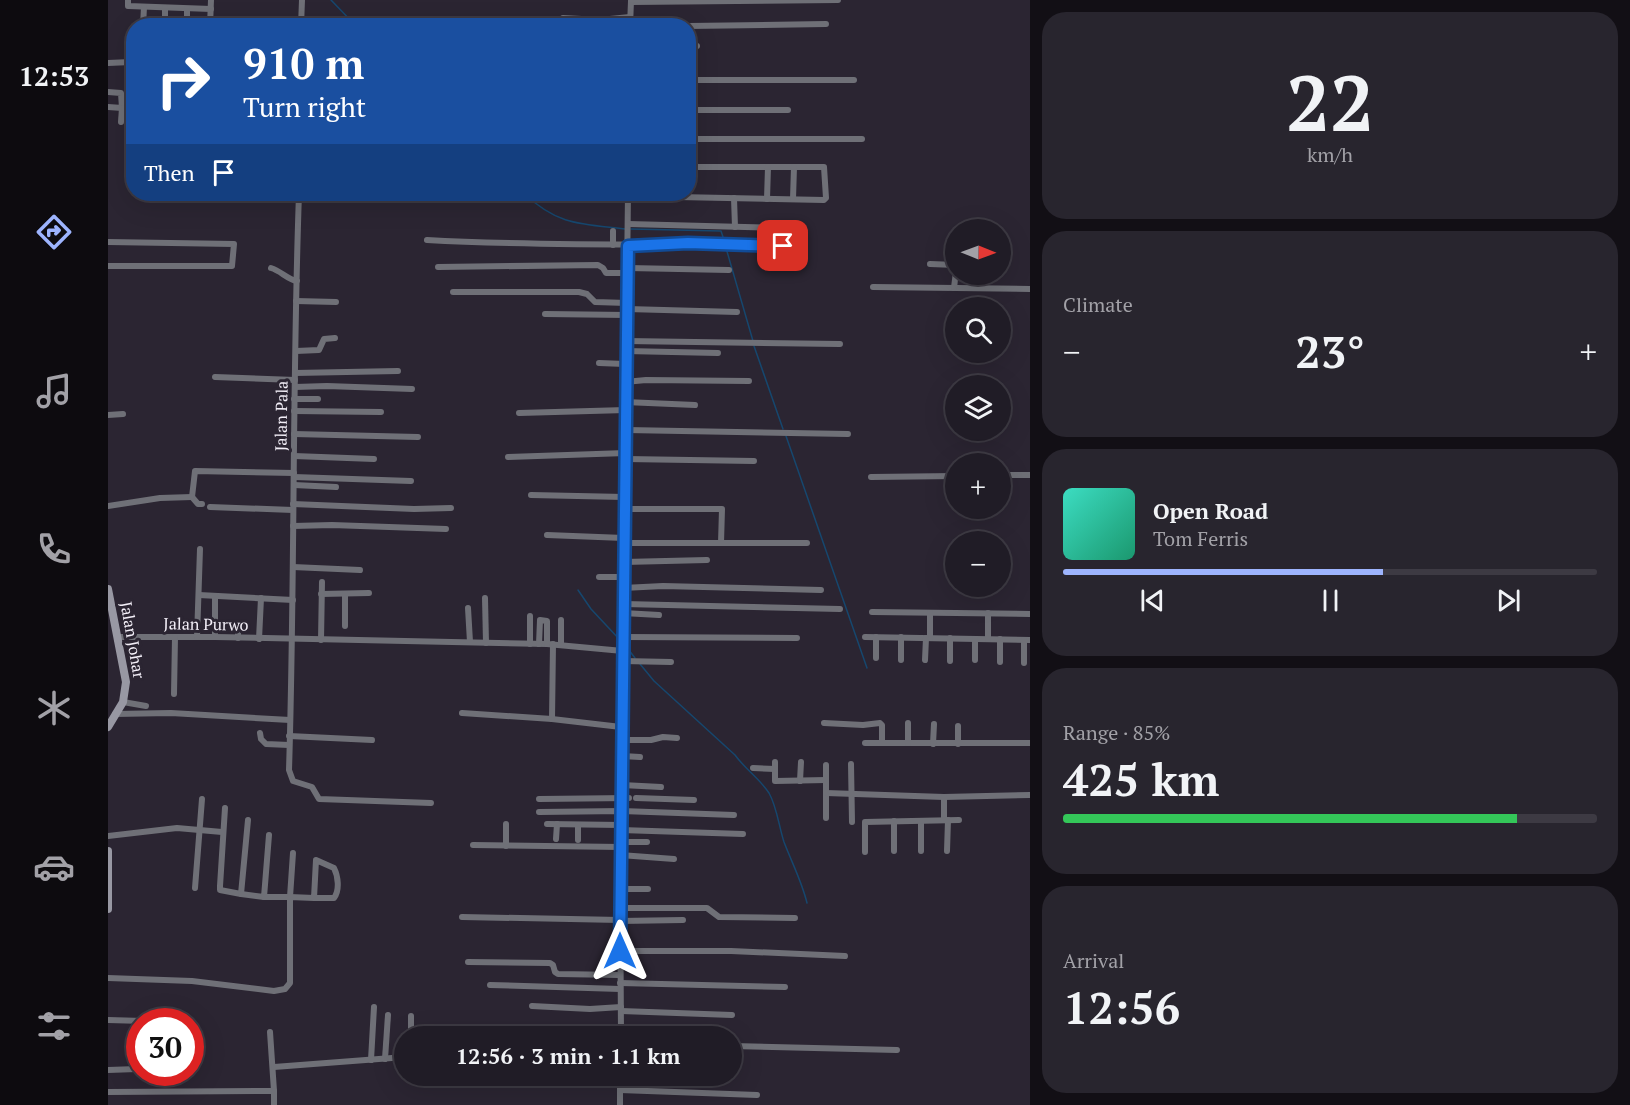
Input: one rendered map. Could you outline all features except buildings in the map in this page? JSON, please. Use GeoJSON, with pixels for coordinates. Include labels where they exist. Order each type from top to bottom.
{"type":"FeatureCollection","features":[{"type":"Feature","properties":{"kind":"street"},"geometry":{"type":"LineString","coordinates":[[128,0],[128,6],[211,9]]}},
{"type":"Feature","properties":{"kind":"street"},"geometry":{"type":"LineString","coordinates":[[210,18],[211,0]]}},
{"type":"Feature","properties":{"kind":"street"},"geometry":{"type":"LineString","coordinates":[[301,18],[302,0]]}},
{"type":"Feature","properties":{"kind":"street"},"geometry":{"type":"LineString","coordinates":[[620,18],[630,17],[631,1],[838,0]]}},
{"type":"Feature","properties":{"kind":"street"},"geometry":{"type":"LineString","coordinates":[[143,18],[144,7]]}},
{"type":"Feature","properties":{"kind":"street"},"geometry":{"type":"LineString","coordinates":[[165,8],[165,18]]}},
{"type":"Feature","properties":{"kind":"street"},"geometry":{"type":"LineString","coordinates":[[187,18],[188,9]]}},
{"type":"Feature","properties":{"kind":"street"},"geometry":{"type":"LineString","coordinates":[[696,26],[826,24]]}},
{"type":"Feature","properties":{"kind":"street"},"geometry":{"type":"LineString","coordinates":[[108,63],[126,62]]}},
{"type":"Feature","properties":{"kind":"street"},"geometry":{"type":"LineString","coordinates":[[696,80],[854,80]]}},
{"type":"Feature","properties":{"kind":"street"},"geometry":{"type":"LineString","coordinates":[[108,92],[121,93],[121,122]]}},
{"type":"Feature","properties":{"kind":"street"},"geometry":{"type":"LineString","coordinates":[[108,107],[122,108]]}},
{"type":"Feature","properties":{"kind":"street"},"geometry":{"type":"LineString","coordinates":[[696,110],[788,110]]}},
{"type":"Feature","properties":{"kind":"street"},"geometry":{"type":"LineString","coordinates":[[696,139],[862,139]]}},
{"type":"Feature","properties":{"kind":"street"},"geometry":{"type":"LineString","coordinates":[[696,167],[825,167],[826,198],[824,200],[696,197]]}},
{"type":"Feature","properties":{"kind":"street"},"geometry":{"type":"LineString","coordinates":[[767,199],[768,167]]}},
{"type":"Feature","properties":{"kind":"street"},"geometry":{"type":"LineString","coordinates":[[793,199],[794,167]]}},
{"type":"Feature","properties":{"kind":"street"},"geometry":{"type":"LineString","coordinates":[[734,198],[735,226]]}},
{"type":"Feature","properties":{"kind":"street","name":"Jalan Pala"},"geometry":{"type":"LineString","coordinates":[[299,201],[294,399],[293,639],[288,770],[291,778],[297,783],[312,787],[319,799],[431,803]]}},
{"type":"Feature","properties":{"kind":"street"},"geometry":{"type":"LineString","coordinates":[[628,201],[623,588],[626,661],[621,727],[622,785],[629,798]]}},
{"type":"Feature","properties":{"kind":"street"},"geometry":{"type":"LineString","coordinates":[[628,225],[785,228]]}},
{"type":"Feature","properties":{"kind":"street"},"geometry":{"type":"LineString","coordinates":[[613,245],[614,231]]}},
{"type":"Feature","properties":{"kind":"street"},"geometry":{"type":"LineString","coordinates":[[427,240],[628,246],[724,244],[805,246]]}},
{"type":"Feature","properties":{"kind":"street"},"geometry":{"type":"LineString","coordinates":[[108,242],[234,243],[232,266],[108,266]]}},
{"type":"Feature","properties":{"kind":"street"},"geometry":{"type":"LineString","coordinates":[[930,264],[945,265]]}},
{"type":"Feature","properties":{"kind":"street"},"geometry":{"type":"LineString","coordinates":[[438,267],[598,265],[606,273],[628,270],[729,270]]}},
{"type":"Feature","properties":{"kind":"street"},"geometry":{"type":"LineString","coordinates":[[271,268],[297,281]]}},
{"type":"Feature","properties":{"kind":"street"},"geometry":{"type":"LineString","coordinates":[[873,287],[1030,289]]}},
{"type":"Feature","properties":{"kind":"street"},"geometry":{"type":"LineString","coordinates":[[453,292],[579,292],[587,294],[595,302],[627,309]]}},
{"type":"Feature","properties":{"kind":"street"},"geometry":{"type":"LineString","coordinates":[[296,301],[336,302]]}},
{"type":"Feature","properties":{"kind":"street"},"geometry":{"type":"LineString","coordinates":[[545,314],[627,309],[737,312]]}},
{"type":"Feature","properties":{"kind":"street"},"geometry":{"type":"LineString","coordinates":[[296,351],[319,350],[324,339],[335,338]]}},
{"type":"Feature","properties":{"kind":"street"},"geometry":{"type":"LineString","coordinates":[[626,341],[840,344]]}},
{"type":"Feature","properties":{"kind":"street"},"geometry":{"type":"LineString","coordinates":[[626,351],[718,353]]}},
{"type":"Feature","properties":{"kind":"street"},"geometry":{"type":"LineString","coordinates":[[599,363],[625,364]]}},
{"type":"Feature","properties":{"kind":"street"},"geometry":{"type":"LineString","coordinates":[[215,377],[295,380],[398,370]]}},
{"type":"Feature","properties":{"kind":"street"},"geometry":{"type":"LineString","coordinates":[[295,380],[327,386],[411,389]]}},
{"type":"Feature","properties":{"kind":"street"},"geometry":{"type":"LineString","coordinates":[[625,382],[646,380],[749,381]]}},
{"type":"Feature","properties":{"kind":"street"},"geometry":{"type":"LineString","coordinates":[[294,399],[318,399]]}},
{"type":"Feature","properties":{"kind":"street"},"geometry":{"type":"LineString","coordinates":[[625,402],[695,405]]}},
{"type":"Feature","properties":{"kind":"street"},"geometry":{"type":"LineString","coordinates":[[519,413],[626,410]]}},
{"type":"Feature","properties":{"kind":"street"},"geometry":{"type":"LineString","coordinates":[[294,411],[381,412]]}},
{"type":"Feature","properties":{"kind":"street"},"geometry":{"type":"LineString","coordinates":[[108,415],[123,414]]}},
{"type":"Feature","properties":{"kind":"street"},"geometry":{"type":"LineString","coordinates":[[626,430],[848,434]]}},
{"type":"Feature","properties":{"kind":"street"},"geometry":{"type":"LineString","coordinates":[[294,434],[418,437]]}},
{"type":"Feature","properties":{"kind":"street"},"geometry":{"type":"LineString","coordinates":[[294,456],[374,459]]}},
{"type":"Feature","properties":{"kind":"street"},"geometry":{"type":"LineString","coordinates":[[508,457],[626,456],[754,461]]}},
{"type":"Feature","properties":{"kind":"street"},"geometry":{"type":"LineString","coordinates":[[202,504],[198,504],[192,496],[195,471],[294,479],[411,481]]}},
{"type":"Feature","properties":{"kind":"street"},"geometry":{"type":"LineString","coordinates":[[1011,475],[1030,475]]}},
{"type":"Feature","properties":{"kind":"street"},"geometry":{"type":"LineString","coordinates":[[871,477],[945,476]]}},
{"type":"Feature","properties":{"kind":"street"},"geometry":{"type":"LineString","coordinates":[[294,479],[336,487]]}},
{"type":"Feature","properties":{"kind":"street"},"geometry":{"type":"LineString","coordinates":[[531,495],[624,497]]}},
{"type":"Feature","properties":{"kind":"street"},"geometry":{"type":"LineString","coordinates":[[108,506],[159,498],[192,496]]}},
{"type":"Feature","properties":{"kind":"street"},"geometry":{"type":"LineString","coordinates":[[210,507],[451,508]]}},
{"type":"Feature","properties":{"kind":"street"},"geometry":{"type":"LineString","coordinates":[[624,509],[722,509],[721,543]]}},
{"type":"Feature","properties":{"kind":"street"},"geometry":{"type":"LineString","coordinates":[[293,526],[446,529]]}},
{"type":"Feature","properties":{"kind":"street"},"geometry":{"type":"LineString","coordinates":[[547,535],[624,541],[807,543]]}},
{"type":"Feature","properties":{"kind":"street"},"geometry":{"type":"LineString","coordinates":[[197,637],[200,549]]}},
{"type":"Feature","properties":{"kind":"street"},"geometry":{"type":"LineString","coordinates":[[624,562],[707,560]]}},
{"type":"Feature","properties":{"kind":"street"},"geometry":{"type":"LineString","coordinates":[[293,567],[360,570]]}},
{"type":"Feature","properties":{"kind":"street"},"geometry":{"type":"LineString","coordinates":[[599,577],[624,578]]}},
{"type":"Feature","properties":{"kind":"street"},"geometry":{"type":"LineString","coordinates":[[321,640],[322,582]]}},
{"type":"Feature","properties":{"kind":"street"},"geometry":{"type":"LineString","coordinates":[[623,588],[663,586],[821,590]]}},
{"type":"Feature","properties":{"kind":"street","name":"Jalan Johar"},"geometry":{"type":"LineString","coordinates":[[108,589],[126,682],[123,702],[108,726]]}},
{"type":"Feature","properties":{"kind":"street"},"geometry":{"type":"LineString","coordinates":[[321,594],[369,593]]}},
{"type":"Feature","properties":{"kind":"street"},"geometry":{"type":"LineString","coordinates":[[345,594],[345,626]]}},
{"type":"Feature","properties":{"kind":"street"},"geometry":{"type":"LineString","coordinates":[[199,595],[292,600]]}},
{"type":"Feature","properties":{"kind":"street"},"geometry":{"type":"LineString","coordinates":[[215,596],[215,637]]}},
{"type":"Feature","properties":{"kind":"street"},"geometry":{"type":"LineString","coordinates":[[259,639],[261,598]]}},
{"type":"Feature","properties":{"kind":"street"},"geometry":{"type":"LineString","coordinates":[[485,598],[486,643]]}},
{"type":"Feature","properties":{"kind":"street"},"geometry":{"type":"LineString","coordinates":[[624,604],[840,609]]}},
{"type":"Feature","properties":{"kind":"street"},"geometry":{"type":"LineString","coordinates":[[468,608],[470,642]]}},
{"type":"Feature","properties":{"kind":"street"},"geometry":{"type":"LineString","coordinates":[[872,612],[1030,614]]}},
{"type":"Feature","properties":{"kind":"street"},"geometry":{"type":"LineString","coordinates":[[623,613],[659,615]]}},
{"type":"Feature","properties":{"kind":"street"},"geometry":{"type":"LineString","coordinates":[[926,660],[930,613]]}},
{"type":"Feature","properties":{"kind":"street"},"geometry":{"type":"LineString","coordinates":[[988,613],[988,639]]}},
{"type":"Feature","properties":{"kind":"street"},"geometry":{"type":"LineString","coordinates":[[530,616],[530,644]]}},
{"type":"Feature","properties":{"kind":"street"},"geometry":{"type":"LineString","coordinates":[[539,644],[540,620],[548,621],[552,719]]}},
{"type":"Feature","properties":{"kind":"street"},"geometry":{"type":"LineString","coordinates":[[561,620],[561,645]]}},
{"type":"Feature","properties":{"kind":"street"},"geometry":{"type":"LineString","coordinates":[[238,626],[238,638]]}},
{"type":"Feature","properties":{"kind":"street","name":"Jalan Purwo"},"geometry":{"type":"LineString","coordinates":[[118,637],[561,645],[797,638]]}},
{"type":"Feature","properties":{"kind":"street"},"geometry":{"type":"LineString","coordinates":[[174,694],[175,637]]}},
{"type":"Feature","properties":{"kind":"street"},"geometry":{"type":"LineString","coordinates":[[865,637],[1027,640],[1024,663]]}},
{"type":"Feature","properties":{"kind":"street"},"geometry":{"type":"LineString","coordinates":[[876,637],[876,658]]}},
{"type":"Feature","properties":{"kind":"street"},"geometry":{"type":"LineString","coordinates":[[901,637],[901,660]]}},
{"type":"Feature","properties":{"kind":"street"},"geometry":{"type":"LineString","coordinates":[[950,638],[950,661]]}},
{"type":"Feature","properties":{"kind":"street"},"geometry":{"type":"LineString","coordinates":[[975,639],[975,660]]}},
{"type":"Feature","properties":{"kind":"street"},"geometry":{"type":"LineString","coordinates":[[1000,639],[1000,662]]}},
{"type":"Feature","properties":{"kind":"street"},"geometry":{"type":"LineString","coordinates":[[626,661],[671,662]]}},
{"type":"Feature","properties":{"kind":"street"},"geometry":{"type":"LineString","coordinates":[[123,702],[146,706]]}},
{"type":"Feature","properties":{"kind":"street"},"geometry":{"type":"LineString","coordinates":[[116,714],[171,713],[290,720]]}},
{"type":"Feature","properties":{"kind":"street"},"geometry":{"type":"LineString","coordinates":[[462,713],[552,719],[621,727]]}},
{"type":"Feature","properties":{"kind":"street"},"geometry":{"type":"LineString","coordinates":[[824,723],[863,725],[880,723],[882,743]]}},
{"type":"Feature","properties":{"kind":"street"},"geometry":{"type":"LineString","coordinates":[[908,723],[908,743]]}},
{"type":"Feature","properties":{"kind":"street"},"geometry":{"type":"LineString","coordinates":[[933,744],[934,724]]}},
{"type":"Feature","properties":{"kind":"street"},"geometry":{"type":"LineString","coordinates":[[958,726],[958,744]]}},
{"type":"Feature","properties":{"kind":"street"},"geometry":{"type":"LineString","coordinates":[[260,733],[261,739],[266,744],[289,745]]}},
{"type":"Feature","properties":{"kind":"street"},"geometry":{"type":"LineString","coordinates":[[290,736],[372,740]]}},
{"type":"Feature","properties":{"kind":"street"},"geometry":{"type":"LineString","coordinates":[[622,740],[677,738]]}},
{"type":"Feature","properties":{"kind":"street"},"geometry":{"type":"LineString","coordinates":[[865,743],[1030,743]]}},
{"type":"Feature","properties":{"kind":"street"},"geometry":{"type":"LineString","coordinates":[[622,756],[640,757]]}},
{"type":"Feature","properties":{"kind":"street"},"geometry":{"type":"LineString","coordinates":[[800,781],[801,762]]}},
{"type":"Feature","properties":{"kind":"street"},"geometry":{"type":"LineString","coordinates":[[851,764],[852,822]]}},
{"type":"Feature","properties":{"kind":"street"},"geometry":{"type":"LineString","coordinates":[[753,768],[775,765],[775,781],[826,780]]}},
{"type":"Feature","properties":{"kind":"street"},"geometry":{"type":"LineString","coordinates":[[826,765],[826,818]]}},
{"type":"Feature","properties":{"kind":"street"},"geometry":{"type":"LineString","coordinates":[[622,785],[661,787]]}},
{"type":"Feature","properties":{"kind":"street"},"geometry":{"type":"LineString","coordinates":[[826,793],[944,797],[1030,795]]}},
{"type":"Feature","properties":{"kind":"street"},"geometry":{"type":"LineString","coordinates":[[944,797],[947,851]]}},
{"type":"Feature","properties":{"kind":"street"},"geometry":{"type":"LineString","coordinates":[[621,1026],[620,855],[622,811],[629,798]]}},
{"type":"Feature","properties":{"kind":"street"},"geometry":{"type":"LineString","coordinates":[[195,888],[202,799]]}},
{"type":"Feature","properties":{"kind":"street"},"geometry":{"type":"LineString","coordinates":[[539,799],[694,800]]}},
{"type":"Feature","properties":{"kind":"street"},"geometry":{"type":"LineString","coordinates":[[225,808],[220,890],[264,897],[290,897],[314,898],[334,898],[337,892],[334,868],[316,860],[314,898]]}},
{"type":"Feature","properties":{"kind":"street"},"geometry":{"type":"LineString","coordinates":[[539,812],[622,811],[734,814]]}},
{"type":"Feature","properties":{"kind":"street"},"geometry":{"type":"LineString","coordinates":[[241,894],[248,820]]}},
{"type":"Feature","properties":{"kind":"street"},"geometry":{"type":"LineString","coordinates":[[865,852],[865,822],[958,820]]}},
{"type":"Feature","properties":{"kind":"street"},"geometry":{"type":"LineString","coordinates":[[894,821],[894,851]]}},
{"type":"Feature","properties":{"kind":"street"},"geometry":{"type":"LineString","coordinates":[[921,821],[921,851]]}},
{"type":"Feature","properties":{"kind":"street"},"geometry":{"type":"LineString","coordinates":[[506,824],[506,846]]}},
{"type":"Feature","properties":{"kind":"street"},"geometry":{"type":"LineString","coordinates":[[547,824],[743,834]]}},
{"type":"Feature","properties":{"kind":"street"},"geometry":{"type":"LineString","coordinates":[[556,839],[557,824]]}},
{"type":"Feature","properties":{"kind":"street"},"geometry":{"type":"LineString","coordinates":[[578,825],[578,840]]}},
{"type":"Feature","properties":{"kind":"street"},"geometry":{"type":"LineString","coordinates":[[108,836],[177,828],[222,832]]}},
{"type":"Feature","properties":{"kind":"street"},"geometry":{"type":"LineString","coordinates":[[264,897],[269,835]]}},
{"type":"Feature","properties":{"kind":"street"},"geometry":{"type":"LineString","coordinates":[[473,845],[621,845],[647,842]]}},
{"type":"Feature","properties":{"kind":"street"},"geometry":{"type":"LineString","coordinates":[[108,851],[108,909]]}},
{"type":"Feature","properties":{"kind":"street"},"geometry":{"type":"LineString","coordinates":[[108,978],[192,981],[274,991],[285,989],[290,983],[290,897],[293,853]]}},
{"type":"Feature","properties":{"kind":"street"},"geometry":{"type":"LineString","coordinates":[[620,855],[674,859]]}},
{"type":"Feature","properties":{"kind":"street"},"geometry":{"type":"LineString","coordinates":[[621,889],[648,889]]}},
{"type":"Feature","properties":{"kind":"street"},"geometry":{"type":"LineString","coordinates":[[621,908],[707,908],[719,917],[795,918]]}},
{"type":"Feature","properties":{"kind":"street"},"geometry":{"type":"LineString","coordinates":[[462,917],[620,921],[683,920]]}},
{"type":"Feature","properties":{"kind":"street"},"geometry":{"type":"LineString","coordinates":[[620,951],[731,951],[845,956]]}},
{"type":"Feature","properties":{"kind":"street"},"geometry":{"type":"LineString","coordinates":[[468,962],[550,963],[558,974],[620,975]]}},
{"type":"Feature","properties":{"kind":"street"},"geometry":{"type":"LineString","coordinates":[[490,985],[785,987]]}},
{"type":"Feature","properties":{"kind":"street"},"geometry":{"type":"LineString","coordinates":[[532,1006],[732,1015]]}},
{"type":"Feature","properties":{"kind":"street"},"geometry":{"type":"LineString","coordinates":[[371,1060],[374,1007]]}},
{"type":"Feature","properties":{"kind":"street"},"geometry":{"type":"LineString","coordinates":[[385,1059],[388,1015]]}},
{"type":"Feature","properties":{"kind":"street"},"geometry":{"type":"LineString","coordinates":[[411,1016],[411,1026]]}},
{"type":"Feature","properties":{"kind":"street"},"geometry":{"type":"LineString","coordinates":[[108,1020],[126,1021]]}},
{"type":"Feature","properties":{"kind":"street"},"geometry":{"type":"LineString","coordinates":[[270,1032],[274,1067],[274,1105]]}},
{"type":"Feature","properties":{"kind":"street"},"geometry":{"type":"LineString","coordinates":[[742,1046],[897,1050]]}},
{"type":"Feature","properties":{"kind":"street"},"geometry":{"type":"LineString","coordinates":[[274,1067],[394,1058]]}},
{"type":"Feature","properties":{"kind":"street"},"geometry":{"type":"LineString","coordinates":[[108,1070],[126,1069]]}},
{"type":"Feature","properties":{"kind":"street"},"geometry":{"type":"LineString","coordinates":[[620,1086],[620,1105]]}},
{"type":"Feature","properties":{"kind":"street"},"geometry":{"type":"LineString","coordinates":[[620,1090],[758,1095]]}},
{"type":"Feature","properties":{"kind":"street"},"geometry":{"type":"LineString","coordinates":[[108,1092],[274,1091]]}},
{"type":"Feature","properties":{"kind":"waterway"},"geometry":{"type":"LineString","coordinates":[[331,0],[348,18]]}},
{"type":"Feature","properties":{"kind":"waterway"},"geometry":{"type":"LineString","coordinates":[[533,201],[560,218],[572,222],[626,229]]}},
{"type":"Feature","properties":{"kind":"waterway"},"geometry":{"type":"LineString","coordinates":[[631,229],[721,231],[725,243]]}},
{"type":"Feature","properties":{"kind":"waterway"},"geometry":{"type":"LineString","coordinates":[[726,248],[753,341]]}},
{"type":"Feature","properties":{"kind":"waterway"},"geometry":{"type":"LineString","coordinates":[[754,346],[783,429]]}},
{"type":"Feature","properties":{"kind":"waterway"},"geometry":{"type":"LineString","coordinates":[[786,436],[867,668]]}},
{"type":"Feature","properties":{"kind":"waterway"},"geometry":{"type":"LineString","coordinates":[[578,590],[591,609],[620,640]]}},
{"type":"Feature","properties":{"kind":"waterway"},"geometry":{"type":"LineString","coordinates":[[625,645],[635,658]]}},
{"type":"Feature","properties":{"kind":"waterway"},"geometry":{"type":"LineString","coordinates":[[640,664],[654,681],[735,755],[769,793],[784,842],[807,903]]}},
{"type":"Feature","properties":{"kind":"route"},"geometry":{"type":"LineString","coordinates":[[620,951],[628,246],[688,243],[783,246]]}}]}
